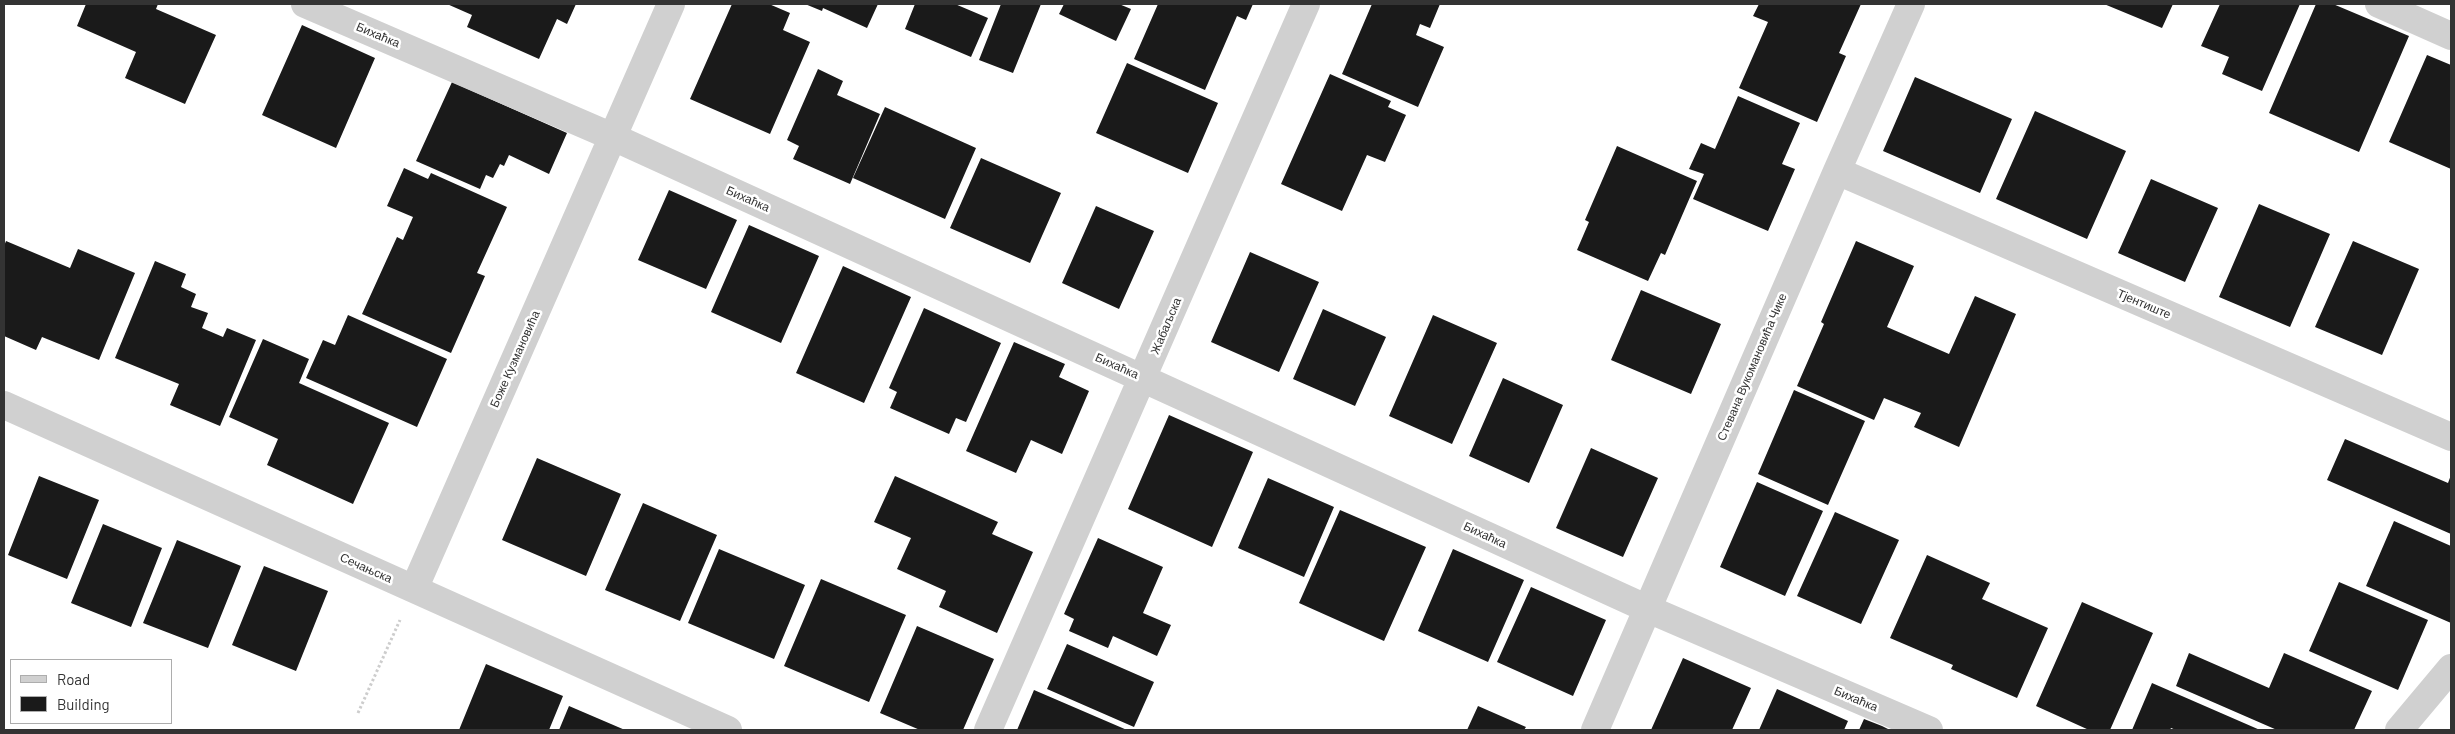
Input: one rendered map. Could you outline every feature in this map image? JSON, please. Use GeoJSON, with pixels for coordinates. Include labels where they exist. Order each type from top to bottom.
{"type":"FeatureCollection","features":[{"type":"Feature","properties":{"kind":"street","name":"Бихаћка"},"geometry":{"type":"LineString","coordinates":[[305,4],[612,137],[1648,609],[1928,730]]}},
{"type":"Feature","properties":{"kind":"street","name":"Боже Кузмановића"},"geometry":{"type":"LineString","coordinates":[[414,589],[671,4]]}},
{"type":"Feature","properties":{"kind":"street","name":"Жабаљска"},"geometry":{"type":"LineString","coordinates":[[988,730],[1144,378],[1306,4]]}},
{"type":"Feature","properties":{"kind":"street","name":"Стевана Вукомановића Чике"},"geometry":{"type":"LineString","coordinates":[[1595,730],[1911,4]]}},
{"type":"Feature","properties":{"kind":"street"},"geometry":{"type":"LineString","coordinates":[[2379,4],[2451,36]]}},
{"type":"Feature","properties":{"kind":"street","name":"Тјентиште"},"geometry":{"type":"LineString","coordinates":[[1837,171],[2451,437]]}},
{"type":"Feature","properties":{"kind":"street","name":"Сечањска"},"geometry":{"type":"LineString","coordinates":[[4,405],[728,730]]}},
{"type":"Feature","properties":{"kind":"street"},"geometry":{"type":"LineString","coordinates":[[2399,730],[2451,668]]}},
{"type":"Feature","properties":{"kind":"path"},"geometry":{"type":"LineString","coordinates":[[358,713],[414,589]]}},
{"type":"Feature","properties":{"kind":"building"},"geometry":{"type":"Polygon","coordinates":[[[86,4],[158,4],[156,9],[216,35],[185,104],[125,78],[136,52],[77,26],[86,4]]]}},
{"type":"Feature","properties":{"kind":"building"},"geometry":{"type":"Polygon","coordinates":[[[447,4],[576,4],[567,24],[557,19],[539,59],[467,27],[472,15],[447,4]]]}},
{"type":"Feature","properties":{"kind":"building"},"geometry":{"type":"Polygon","coordinates":[[[732,4],[769,4],[790,13],[783,30],[810,42],[770,134],[690,99],[732,4]]]}},
{"type":"Feature","properties":{"kind":"building"},"geometry":{"type":"Polygon","coordinates":[[[805,4],[878,4],[867,28],[823,8],[822,11],[805,4]]]}},
{"type":"Feature","properties":{"kind":"building"},"geometry":{"type":"Polygon","coordinates":[[[915,4],[955,4],[988,18],[971,57],[905,29],[915,4]]]}},
{"type":"Feature","properties":{"kind":"building"},"geometry":{"type":"Polygon","coordinates":[[[1001,4],[1041,4],[1013,73],[979,60],[1001,4]]]}},
{"type":"Feature","properties":{"kind":"building"},"geometry":{"type":"Polygon","coordinates":[[[1064,4],[1119,4],[1131,9],[1116,41],[1059,14],[1064,4]]]}},
{"type":"Feature","properties":{"kind":"building"},"geometry":{"type":"Polygon","coordinates":[[[1158,4],[1253,4],[1246,20],[1237,16],[1205,90],[1134,59],[1158,4]]]}},
{"type":"Feature","properties":{"kind":"building"},"geometry":{"type":"Polygon","coordinates":[[[1372,4],[1440,4],[1430,28],[1420,24],[1416,35],[1444,47],[1418,107],[1342,74],[1372,4]]]}},
{"type":"Feature","properties":{"kind":"building"},"geometry":{"type":"Polygon","coordinates":[[[1759,4],[1861,4],[1839,53],[1846,56],[1817,122],[1739,88],[1768,22],[1753,16],[1759,4]]]}},
{"type":"Feature","properties":{"kind":"building"},"geometry":{"type":"Polygon","coordinates":[[[2104,4],[2173,4],[2162,28],[2104,4]]]}},
{"type":"Feature","properties":{"kind":"building"},"geometry":{"type":"Polygon","coordinates":[[[2220,4],[2300,4],[2262,91],[2222,74],[2229,57],[2201,46],[2220,4]]]}},
{"type":"Feature","properties":{"kind":"building"},"geometry":{"type":"Polygon","coordinates":[[[2316,4],[2333,4],[2409,36],[2359,152],[2269,113],[2316,4]]]}},
{"type":"Feature","properties":{"kind":"building"},"geometry":{"type":"Polygon","coordinates":[[[302,25],[375,58],[336,148],[262,115],[302,25]]]}},
{"type":"Feature","properties":{"kind":"building"},"geometry":{"type":"Polygon","coordinates":[[[2427,55],[2451,65],[2451,169],[2389,142],[2427,55]]]}},
{"type":"Feature","properties":{"kind":"building"},"geometry":{"type":"Polygon","coordinates":[[[1127,63],[1218,103],[1188,173],[1096,133],[1127,63]]]}},
{"type":"Feature","properties":{"kind":"building"},"geometry":{"type":"Polygon","coordinates":[[[818,69],[843,81],[837,95],[880,114],[850,184],[793,159],[799,146],[787,140],[818,69]]]}},
{"type":"Feature","properties":{"kind":"building"},"geometry":{"type":"Polygon","coordinates":[[[1330,74],[1391,101],[1388,107],[1406,115],[1385,162],[1367,155],[1342,211],[1281,184],[1330,74]]]}},
{"type":"Feature","properties":{"kind":"building"},"geometry":{"type":"Polygon","coordinates":[[[1915,77],[2012,119],[1980,193],[1883,151],[1915,77]]]}},
{"type":"Feature","properties":{"kind":"building"},"geometry":{"type":"Polygon","coordinates":[[[452,82],[567,133],[549,174],[509,155],[504,166],[500,164],[493,178],[486,175],[480,189],[416,161],[452,82]]]}},
{"type":"Feature","properties":{"kind":"building"},"geometry":{"type":"Polygon","coordinates":[[[1738,96],[1800,123],[1782,164],[1795,169],[1768,231],[1693,199],[1704,174],[1689,169],[1701,143],[1715,149],[1738,96]]]}},
{"type":"Feature","properties":{"kind":"building"},"geometry":{"type":"Polygon","coordinates":[[[885,107],[976,148],[945,219],[853,178],[885,107]]]}},
{"type":"Feature","properties":{"kind":"building"},"geometry":{"type":"Polygon","coordinates":[[[2035,111],[2126,151],[2087,239],[1996,199],[2035,111]]]}},
{"type":"Feature","properties":{"kind":"building"},"geometry":{"type":"Polygon","coordinates":[[[1617,146],[1697,181],[1665,255],[1661,253],[1648,281],[1577,250],[1589,222],[1585,220],[1617,146]]]}},
{"type":"Feature","properties":{"kind":"building"},"geometry":{"type":"Polygon","coordinates":[[[981,158],[1061,193],[1030,263],[950,228],[981,158]]]}},
{"type":"Feature","properties":{"kind":"building"},"geometry":{"type":"Polygon","coordinates":[[[404,168],[428,179],[431,173],[507,207],[477,273],[485,276],[451,353],[362,314],[397,237],[403,240],[413,217],[387,206],[404,168]]]}},
{"type":"Feature","properties":{"kind":"building"},"geometry":{"type":"Polygon","coordinates":[[[2151,179],[2218,208],[2185,282],[2118,253],[2151,179]]]}},
{"type":"Feature","properties":{"kind":"building"},"geometry":{"type":"Polygon","coordinates":[[[669,190],[737,220],[706,289],[638,260],[669,190]]]}},
{"type":"Feature","properties":{"kind":"building"},"geometry":{"type":"Polygon","coordinates":[[[2259,204],[2330,234],[2290,327],[2219,297],[2259,204]]]}},
{"type":"Feature","properties":{"kind":"building"},"geometry":{"type":"Polygon","coordinates":[[[1096,206],[1154,231],[1119,309],[1062,283],[1096,206]]]}},
{"type":"Feature","properties":{"kind":"building"},"geometry":{"type":"Polygon","coordinates":[[[749,225],[819,256],[781,343],[711,312],[749,225]]]}},
{"type":"Feature","properties":{"kind":"building"},"geometry":{"type":"Polygon","coordinates":[[[6,241],[70,268],[78,249],[135,273],[99,360],[42,337],[36,350],[4,336],[4,246],[6,241]]]}},
{"type":"Feature","properties":{"kind":"building"},"geometry":{"type":"Polygon","coordinates":[[[1856,241],[1914,266],[1887,327],[1949,354],[1975,296],[2016,314],[1959,447],[1914,427],[1921,413],[1884,398],[1874,420],[1797,386],[1824,324],[1821,322],[1856,241]]]}},
{"type":"Feature","properties":{"kind":"building"},"geometry":{"type":"Polygon","coordinates":[[[2353,241],[2419,269],[2382,355],[2315,327],[2353,241]]]}},
{"type":"Feature","properties":{"kind":"building"},"geometry":{"type":"Polygon","coordinates":[[[1250,252],[1319,282],[1279,372],[1211,342],[1250,252]]]}},
{"type":"Feature","properties":{"kind":"building"},"geometry":{"type":"Polygon","coordinates":[[[155,261],[186,274],[181,287],[196,294],[191,307],[208,313],[202,328],[223,337],[227,328],[256,340],[220,426],[170,405],[179,384],[115,358],[155,261]]]}},
{"type":"Feature","properties":{"kind":"building"},"geometry":{"type":"Polygon","coordinates":[[[843,266],[911,297],[864,403],[796,373],[843,266]]]}},
{"type":"Feature","properties":{"kind":"building"},"geometry":{"type":"Polygon","coordinates":[[[1641,290],[1721,324],[1691,394],[1611,360],[1641,290]]]}},
{"type":"Feature","properties":{"kind":"building"},"geometry":{"type":"Polygon","coordinates":[[[924,308],[1001,343],[966,422],[956,418],[949,434],[890,408],[897,392],[889,388],[924,308]]]}},
{"type":"Feature","properties":{"kind":"building"},"geometry":{"type":"Polygon","coordinates":[[[1323,309],[1386,337],[1355,406],[1293,379],[1323,309]]]}},
{"type":"Feature","properties":{"kind":"building"},"geometry":{"type":"Polygon","coordinates":[[[348,315],[447,359],[417,427],[306,378],[323,340],[335,345],[348,315]]]}},
{"type":"Feature","properties":{"kind":"building"},"geometry":{"type":"Polygon","coordinates":[[[1433,315],[1497,343],[1452,444],[1389,416],[1433,315]]]}},
{"type":"Feature","properties":{"kind":"building"},"geometry":{"type":"Polygon","coordinates":[[[263,339],[309,359],[299,383],[389,423],[353,504],[267,465],[278,439],[229,417],[263,339]]]}},
{"type":"Feature","properties":{"kind":"building"},"geometry":{"type":"Polygon","coordinates":[[[1014,342],[1065,364],[1059,377],[1089,391],[1062,454],[1031,440],[1016,473],[966,451],[1014,342]]]}},
{"type":"Feature","properties":{"kind":"building"},"geometry":{"type":"Polygon","coordinates":[[[1503,378],[1563,405],[1529,483],[1469,456],[1503,378]]]}},
{"type":"Feature","properties":{"kind":"building"},"geometry":{"type":"Polygon","coordinates":[[[1794,390],[1865,421],[1828,505],[1758,474],[1794,390]]]}},
{"type":"Feature","properties":{"kind":"building"},"geometry":{"type":"Polygon","coordinates":[[[1169,415],[1253,452],[1212,547],[1128,509],[1169,415]]]}},
{"type":"Feature","properties":{"kind":"building"},"geometry":{"type":"Polygon","coordinates":[[[2345,439],[2448,483],[2451,475],[2451,534],[2327,480],[2345,439]]]}},
{"type":"Feature","properties":{"kind":"building"},"geometry":{"type":"Polygon","coordinates":[[[1591,448],[1658,478],[1623,557],[1556,528],[1591,448]]]}},
{"type":"Feature","properties":{"kind":"building"},"geometry":{"type":"Polygon","coordinates":[[[537,458],[621,494],[586,576],[502,540],[537,458]]]}},
{"type":"Feature","properties":{"kind":"building"},"geometry":{"type":"Polygon","coordinates":[[[39,476],[99,500],[67,579],[8,555],[39,476]]]}},
{"type":"Feature","properties":{"kind":"building"},"geometry":{"type":"Polygon","coordinates":[[[895,476],[998,522],[992,534],[1033,552],[997,633],[939,607],[946,591],[897,569],[911,538],[874,522],[895,476]]]}},
{"type":"Feature","properties":{"kind":"building"},"geometry":{"type":"Polygon","coordinates":[[[1268,478],[1334,507],[1304,577],[1238,548],[1268,478]]]}},
{"type":"Feature","properties":{"kind":"building"},"geometry":{"type":"Polygon","coordinates":[[[1757,482],[1823,511],[1785,596],[1720,567],[1757,482]]]}},
{"type":"Feature","properties":{"kind":"building"},"geometry":{"type":"Polygon","coordinates":[[[643,503],[717,535],[680,621],[605,590],[643,503]]]}},
{"type":"Feature","properties":{"kind":"building"},"geometry":{"type":"Polygon","coordinates":[[[1340,510],[1426,547],[1384,641],[1299,603],[1340,510]]]}},
{"type":"Feature","properties":{"kind":"building"},"geometry":{"type":"Polygon","coordinates":[[[1835,512],[1899,540],[1861,624],[1797,596],[1835,512]]]}},
{"type":"Feature","properties":{"kind":"building"},"geometry":{"type":"Polygon","coordinates":[[[2394,521],[2451,546],[2451,623],[2366,586],[2394,521]]]}},
{"type":"Feature","properties":{"kind":"building"},"geometry":{"type":"Polygon","coordinates":[[[103,524],[162,548],[131,627],[71,603],[103,524]]]}},
{"type":"Feature","properties":{"kind":"building"},"geometry":{"type":"Polygon","coordinates":[[[1098,538],[1163,567],[1143,613],[1171,625],[1157,656],[1113,636],[1108,648],[1069,631],[1074,619],[1064,614],[1098,538]]]}},
{"type":"Feature","properties":{"kind":"building"},"geometry":{"type":"Polygon","coordinates":[[[177,540],[241,566],[208,648],[143,623],[177,540]]]}},
{"type":"Feature","properties":{"kind":"building"},"geometry":{"type":"Polygon","coordinates":[[[719,549],[805,585],[774,659],[688,623],[719,549]]]}},
{"type":"Feature","properties":{"kind":"building"},"geometry":{"type":"Polygon","coordinates":[[[1453,549],[1524,580],[1488,662],[1418,631],[1453,549]]]}},
{"type":"Feature","properties":{"kind":"building"},"geometry":{"type":"Polygon","coordinates":[[[1927,555],[1990,583],[1982,599],[2048,628],[2017,698],[1951,669],[1953,665],[1890,638],[1927,555]]]}},
{"type":"Feature","properties":{"kind":"building"},"geometry":{"type":"Polygon","coordinates":[[[264,566],[328,591],[296,671],[232,645],[264,566]]]}},
{"type":"Feature","properties":{"kind":"building"},"geometry":{"type":"Polygon","coordinates":[[[821,579],[906,615],[869,702],[784,666],[821,579]]]}},
{"type":"Feature","properties":{"kind":"building"},"geometry":{"type":"Polygon","coordinates":[[[2339,582],[2428,620],[2398,690],[2309,651],[2339,582]]]}},
{"type":"Feature","properties":{"kind":"building"},"geometry":{"type":"Polygon","coordinates":[[[1531,587],[1606,620],[1573,696],[1497,662],[1531,587]]]}},
{"type":"Feature","properties":{"kind":"building"},"geometry":{"type":"Polygon","coordinates":[[[2082,602],[2153,633],[2110,730],[2089,730],[2036,706],[2082,602]]]}},
{"type":"Feature","properties":{"kind":"building"},"geometry":{"type":"Polygon","coordinates":[[[917,626],[994,659],[963,730],[920,730],[880,713],[917,626]]]}},
{"type":"Feature","properties":{"kind":"building"},"geometry":{"type":"Polygon","coordinates":[[[1067,644],[1154,682],[1134,727],[1047,689],[1067,644]]]}},
{"type":"Feature","properties":{"kind":"building"},"geometry":{"type":"Polygon","coordinates":[[[2189,653],[2269,688],[2284,653],[2372,691],[2354,730],[2277,730],[2176,686],[2189,653]]]}},
{"type":"Feature","properties":{"kind":"building"},"geometry":{"type":"Polygon","coordinates":[[[1683,658],[1751,688],[1732,730],[1651,730],[1683,658]]]}},
{"type":"Feature","properties":{"kind":"building"},"geometry":{"type":"Polygon","coordinates":[[[486,664],[563,696],[549,730],[459,730],[486,664]]]}},
{"type":"Feature","properties":{"kind":"building"},"geometry":{"type":"Polygon","coordinates":[[[2152,683],[2260,730],[2176,730],[2171,728],[2170,730],[2132,730],[2152,683]]]}},
{"type":"Feature","properties":{"kind":"building"},"geometry":{"type":"Polygon","coordinates":[[[1777,689],[1848,721],[1844,730],[1759,730],[1777,689]]]}},
{"type":"Feature","properties":{"kind":"building"},"geometry":{"type":"Polygon","coordinates":[[[1034,690],[1127,730],[1017,730],[1034,690]]]}},
{"type":"Feature","properties":{"kind":"building"},"geometry":{"type":"Polygon","coordinates":[[[569,706],[625,730],[559,730],[569,706]]]}},
{"type":"Feature","properties":{"kind":"building"},"geometry":{"type":"Polygon","coordinates":[[[1478,706],[1526,727],[1524,730],[1467,730],[1478,706]]]}},
{"type":"Feature","properties":{"kind":"building"},"geometry":{"type":"Polygon","coordinates":[[[1864,719],[1882,726],[1890,730],[1859,730],[1864,719]]]}}]}
